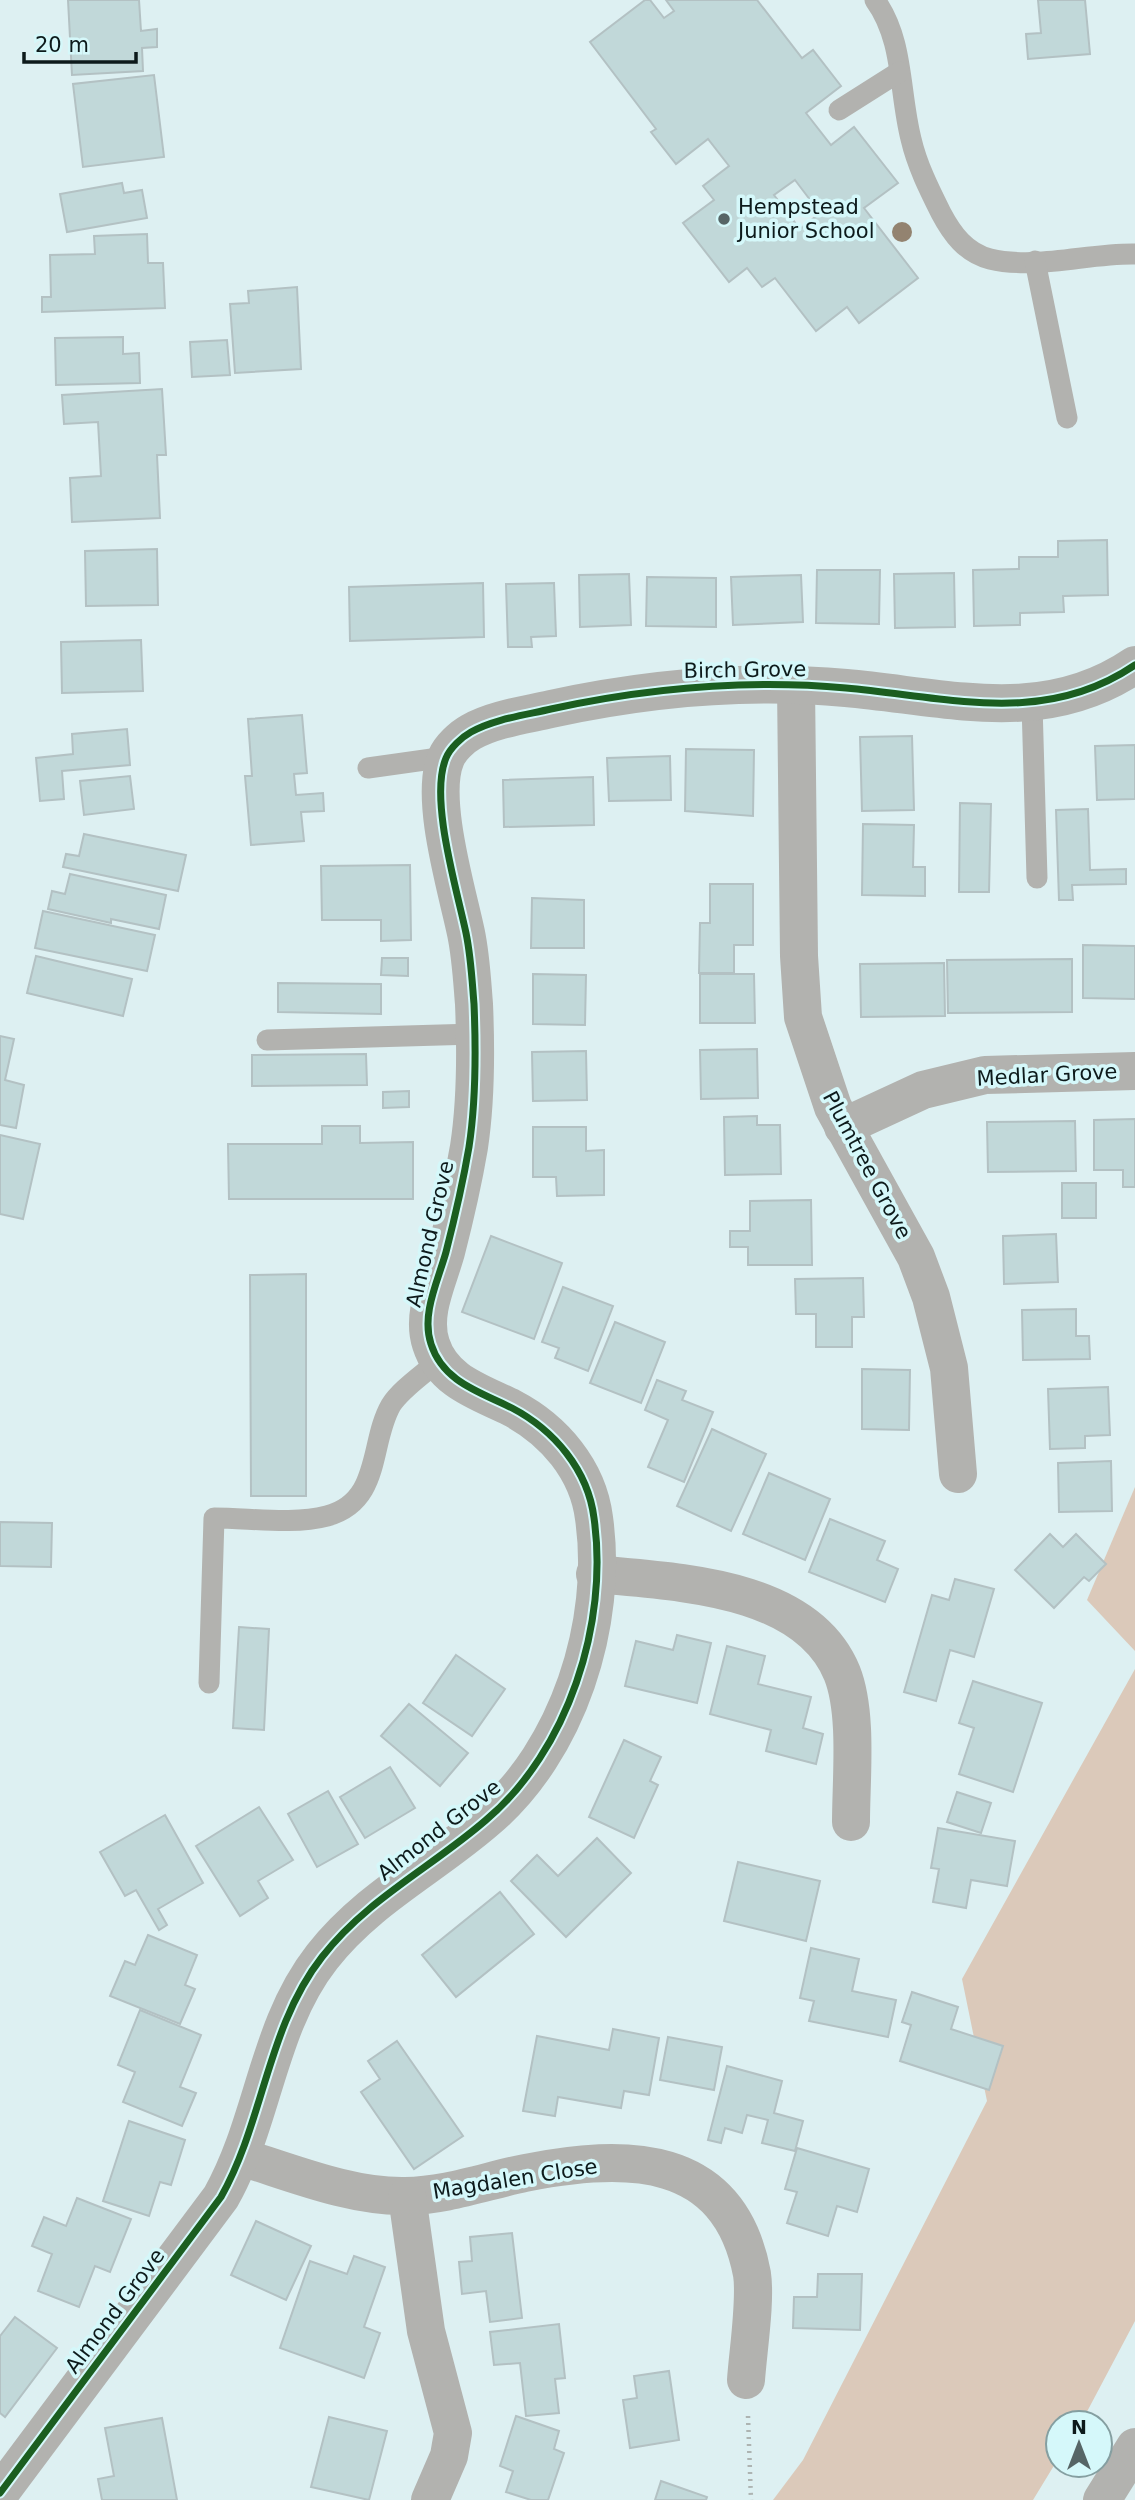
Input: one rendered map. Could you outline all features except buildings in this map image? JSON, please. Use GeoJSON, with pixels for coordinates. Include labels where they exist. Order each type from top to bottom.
{"type":"FeatureCollection","features":[{"type":"Feature","properties":{"kind":"street","name":"Birch Grove"},"geometry":{"type":"LineString","coordinates":[[446,757],[468,733],[488,725],[604,698],[705,687],[796,685],[1032,704],[1087,691],[1135,665]]}},
{"type":"Feature","properties":{"kind":"street","name":"Plumtree Grove"},"geometry":{"type":"LineString","coordinates":[[796,685],[799,956],[803,1017],[822,1080],[842,1127],[910,1246],[931,1297],[949,1368],[958,1474]]}},
{"type":"Feature","properties":{"kind":"street","name":"Almond Grove"},"geometry":{"type":"LineString","coordinates":[[0,2493],[221,2197],[241,2157],[285,2022],[301,1988],[322,1956],[351,1924],[380,1898],[489,1819],[516,1792],[537,1764],[572,1695],[587,1638],[595,1574],[594,1517],[583,1476],[533,1420],[460,1383],[438,1361],[429,1337],[428,1322],[470,1143],[475,1034],[470,960],[441,802],[446,757]]}},
{"type":"Feature","properties":{"kind":"street","name":"Medlar Grove"},"geometry":{"type":"LineString","coordinates":[[842,1127],[923,1090],[953,1081],[997,1074],[1135,1071]]}},
{"type":"Feature","properties":{"kind":"street"},"geometry":{"type":"LineString","coordinates":[[595,1574],[740,1595],[796,1618],[816,1636],[842,1673],[848,1699],[851,1822]]}},
{"type":"Feature","properties":{"kind":"street","name":"Magdalen Close"},"geometry":{"type":"LineString","coordinates":[[241,2157],[357,2190],[407,2196],[568,2166],[610,2163],[649,2165],[692,2181],[709,2191],[725,2206],[746,2252],[752,2277],[746,2380]]}},
{"type":"Feature","properties":{"kind":"street","name":"Magdalen Close"},"geometry":{"type":"LineString","coordinates":[[407,2196],[426,2331],[453,2432],[449,2456],[429,2500]]}},
{"type":"Feature","properties":{"kind":"street"},"geometry":{"type":"LineString","coordinates":[[1102,2500],[1135,2447]]}},
{"type":"Feature","properties":{"kind":"lane"},"geometry":{"type":"LineString","coordinates":[[875,0],[890,28],[911,139],[927,186],[949,228],[975,253],[1008,261],[1135,254]]}},
{"type":"Feature","properties":{"kind":"lane"},"geometry":{"type":"LineString","coordinates":[[839,110],[899,72]]}},
{"type":"Feature","properties":{"kind":"lane"},"geometry":{"type":"LineString","coordinates":[[1035,261],[1067,418]]}},
{"type":"Feature","properties":{"kind":"lane"},"geometry":{"type":"LineString","coordinates":[[1032,704],[1037,878]]}},
{"type":"Feature","properties":{"kind":"lane"},"geometry":{"type":"LineString","coordinates":[[368,768],[446,757]]}},
{"type":"Feature","properties":{"kind":"lane"},"geometry":{"type":"LineString","coordinates":[[267,1040],[475,1034]]}},
{"type":"Feature","properties":{"kind":"lane"},"geometry":{"type":"LineString","coordinates":[[209,1683],[214,1518],[310,1519],[330,1516],[346,1505],[367,1484],[375,1463],[382,1424],[392,1403],[438,1361]]}},
{"type":"Feature","properties":{"kind":"path"},"geometry":{"type":"LineString","coordinates":[[746,2380],[751,2500]]}},
{"type":"Feature","properties":{"kind":"shaded area"},"geometry":{"type":"Polygon","coordinates":[[[1135,1487],[1135,1651],[1087,1600],[1135,1487]]]}},
{"type":"Feature","properties":{"kind":"shaded area"},"geometry":{"type":"Polygon","coordinates":[[[1135,1669],[1135,2321],[1088,2409],[1044,2409],[1046,2479],[1033,2500],[773,2500],[803,2460],[987,2101],[962,1979],[1135,1669]]]}},
{"type":"Feature","properties":{"kind":"cycle path"},"geometry":{"type":"LineString","coordinates":[[0,2493],[221,2197],[247,2137],[289,2013],[322,1957],[359,1918],[465,1837],[515,1792],[540,1758],[560,1722],[588,1642],[595,1600],[597,1558],[594,1518],[585,1484],[566,1453],[542,1428],[512,1408],[475,1391],[453,1377],[437,1357],[428,1333],[429,1309],[446,1252],[467,1160],[475,1076],[474,1004],[470,960],[442,820],[442,775],[448,754],[468,734],[520,715],[661,691],[735,685],[809,685],[958,701],[1030,702],[1066,696],[1101,684],[1135,665]]}},
{"type":"Feature","properties":{"kind":"place","name":"Hempstead Junior School"},"geometry":{"type":"Point","coordinates":[724,219]}}]}
